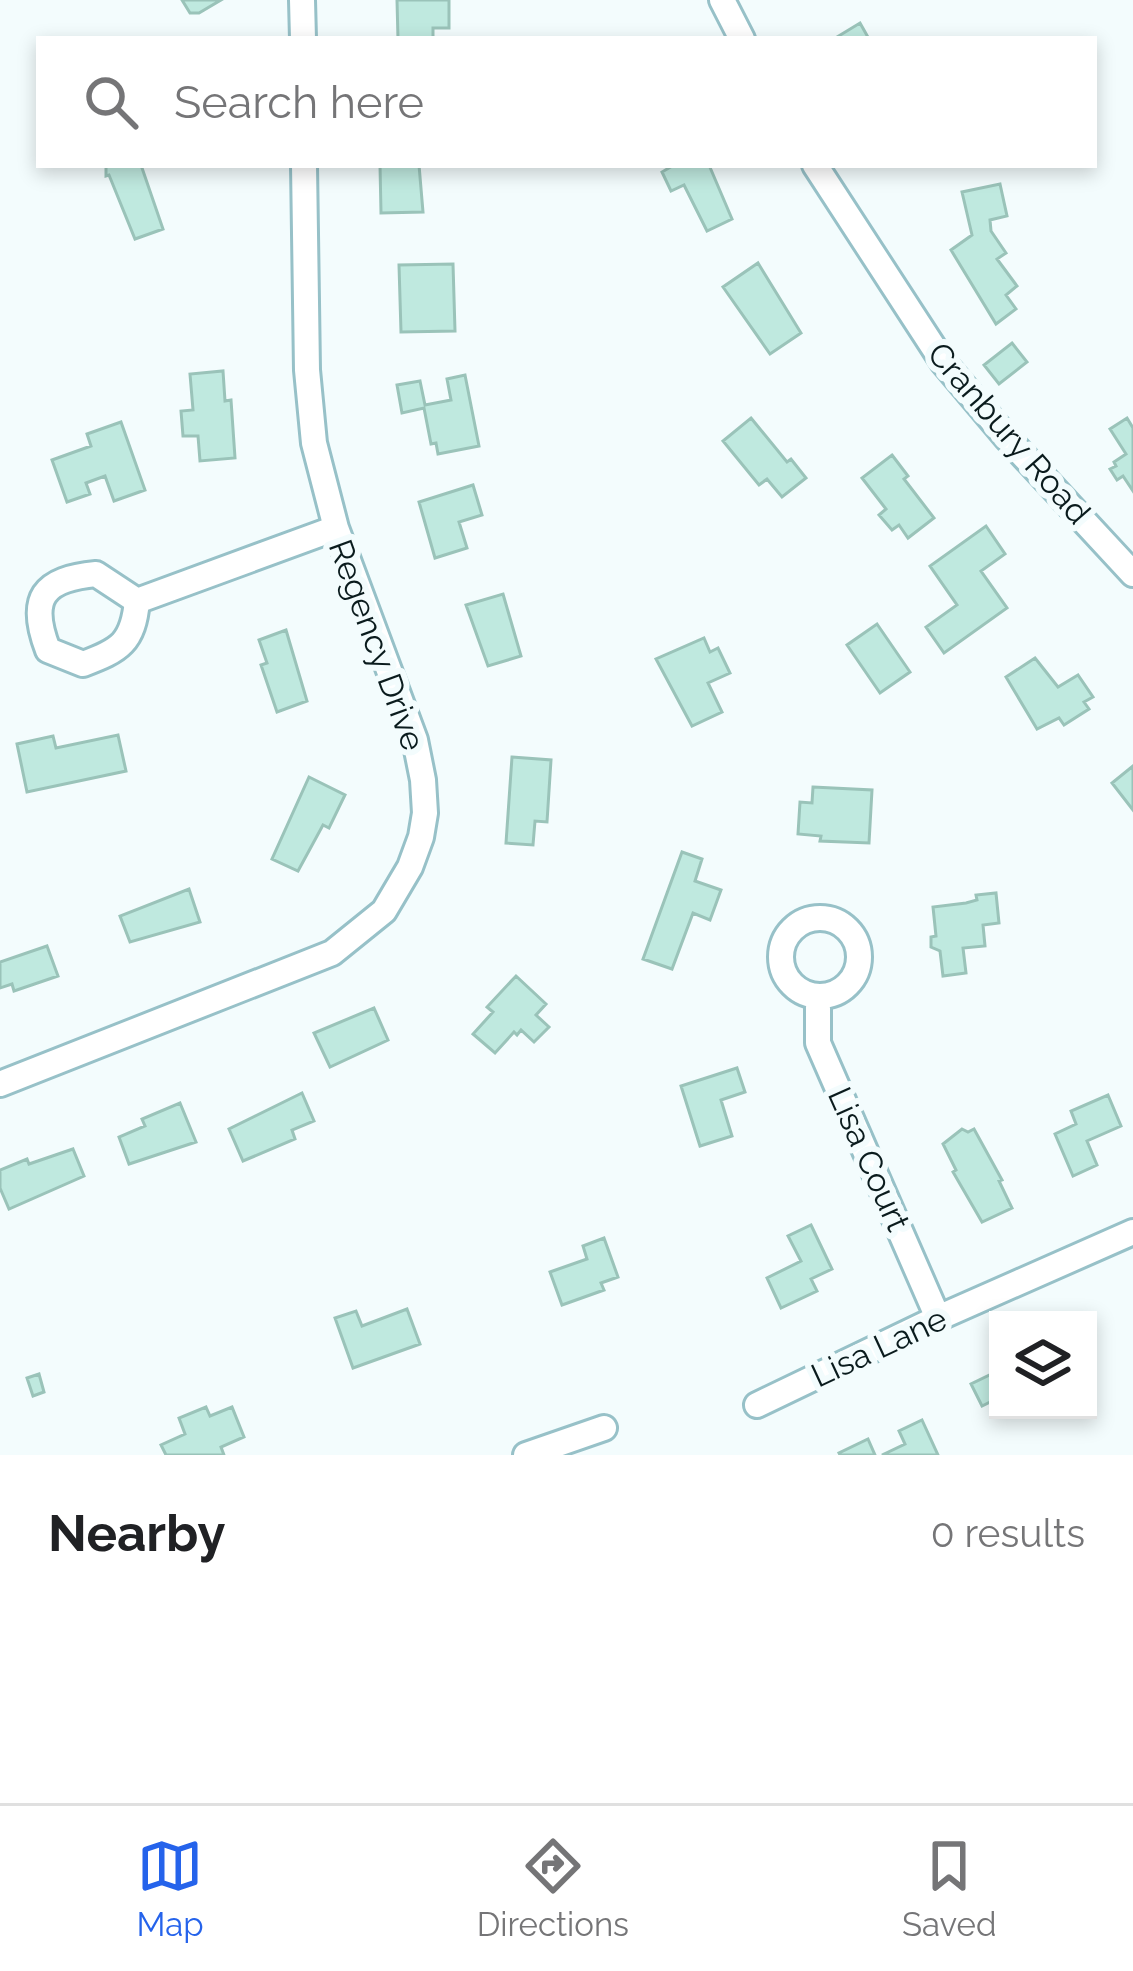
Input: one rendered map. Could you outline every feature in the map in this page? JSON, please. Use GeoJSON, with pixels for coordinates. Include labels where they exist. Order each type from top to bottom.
{"type":"FeatureCollection","features":[{"type":"Feature","properties":{"kind":"street"},"geometry":{"type":"LineString","coordinates":[[302,0],[303,36]]}},
{"type":"Feature","properties":{"kind":"street"},"geometry":{"type":"LineString","coordinates":[[722,0],[740,36]]}},
{"type":"Feature","properties":{"kind":"street","name":"Regency Drive"},"geometry":{"type":"LineString","coordinates":[[0,1084],[332,953],[370,926],[395,897],[421,837],[423,780],[415,740],[336,528],[309,406],[304,168]]}},
{"type":"Feature","properties":{"kind":"street","name":"Cranbury Road"},"geometry":{"type":"LineString","coordinates":[[817,168],[909,315],[955,378],[1133,574]]}},
{"type":"Feature","properties":{"kind":"street"},"geometry":{"type":"LineString","coordinates":[[136,601],[336,528]]}},
{"type":"Feature","properties":{"kind":"street","name":"Lisa Court"},"geometry":{"type":"LineString","coordinates":[[818,997],[818,1043],[938,1318]]}},
{"type":"Feature","properties":{"kind":"street","name":"Lisa Lane"},"geometry":{"type":"LineString","coordinates":[[758,1405],[1133,1232]]}},
{"type":"Feature","properties":{"kind":"street"},"geometry":{"type":"LineString","coordinates":[[526,1455],[604,1428]]}},
{"type":"Feature","properties":{"kind":"building"},"geometry":{"type":"Polygon","coordinates":[[[182,0],[221,0],[190,13],[182,0]]]}},
{"type":"Feature","properties":{"kind":"building"},"geometry":{"type":"Polygon","coordinates":[[[397,0],[449,0],[449,28],[433,28],[433,36],[398,36],[397,0]]]}},
{"type":"Feature","properties":{"kind":"building"},"geometry":{"type":"Polygon","coordinates":[[[860,23],[867,36],[839,36],[860,23]]]}},
{"type":"Feature","properties":{"kind":"building"},"geometry":{"type":"Polygon","coordinates":[[[106,168],[142,168],[163,229],[135,239],[106,168]]]}},
{"type":"Feature","properties":{"kind":"building"},"geometry":{"type":"Polygon","coordinates":[[[380,168],[419,168],[423,212],[381,213],[380,168]]]}},
{"type":"Feature","properties":{"kind":"building"},"geometry":{"type":"Polygon","coordinates":[[[710,168],[732,219],[707,231],[684,185],[671,191],[662,172],[710,168]]]}},
{"type":"Feature","properties":{"kind":"building"},"geometry":{"type":"Polygon","coordinates":[[[1000,184],[1007,216],[990,220],[991,231],[1006,253],[997,259],[1017,286],[1006,295],[1016,309],[996,324],[951,250],[972,235],[962,192],[1000,184]]]}},
{"type":"Feature","properties":{"kind":"building"},"geometry":{"type":"Polygon","coordinates":[[[758,263],[801,333],[770,354],[723,287],[758,263]]]}},
{"type":"Feature","properties":{"kind":"building"},"geometry":{"type":"Polygon","coordinates":[[[453,264],[455,331],[401,332],[399,265],[453,264]]]}},
{"type":"Feature","properties":{"kind":"building"},"geometry":{"type":"Polygon","coordinates":[[[1012,343],[1027,362],[999,384],[984,365],[1012,343]]]}},
{"type":"Feature","properties":{"kind":"building"},"geometry":{"type":"Polygon","coordinates":[[[223,371],[225,401],[231,400],[235,458],[200,461],[198,436],[183,436],[181,411],[193,410],[190,374],[223,371]]]}},
{"type":"Feature","properties":{"kind":"building"},"geometry":{"type":"Polygon","coordinates":[[[465,375],[479,446],[438,454],[436,443],[431,444],[424,408],[402,413],[397,385],[420,381],[425,405],[451,400],[447,379],[465,375]]]}},
{"type":"Feature","properties":{"kind":"building"},"geometry":{"type":"Polygon","coordinates":[[[751,418],[806,478],[782,497],[767,479],[759,485],[723,441],[751,418]]]}},
{"type":"Feature","properties":{"kind":"building"},"geometry":{"type":"Polygon","coordinates":[[[1127,418],[1133,428],[1133,491],[1123,476],[1117,480],[1110,469],[1126,454],[1110,429],[1127,418]]]}},
{"type":"Feature","properties":{"kind":"building"},"geometry":{"type":"Polygon","coordinates":[[[121,422],[145,490],[114,501],[105,476],[86,483],[90,494],[67,502],[52,460],[91,446],[87,434],[121,422]]]}},
{"type":"Feature","properties":{"kind":"building"},"geometry":{"type":"Polygon","coordinates":[[[892,455],[934,518],[908,538],[899,525],[892,530],[879,515],[886,509],[862,478],[892,455]]]}},
{"type":"Feature","properties":{"kind":"building"},"geometry":{"type":"Polygon","coordinates":[[[473,485],[482,515],[459,522],[467,548],[435,558],[419,502],[473,485]]]}},
{"type":"Feature","properties":{"kind":"building"},"geometry":{"type":"Polygon","coordinates":[[[986,526],[1005,554],[981,571],[1007,608],[944,653],[926,627],[957,605],[930,566],[986,526]]]}},
{"type":"Feature","properties":{"kind":"building"},"geometry":{"type":"Polygon","coordinates":[[[503,594],[521,656],[488,666],[466,605],[503,594]]]}},
{"type":"Feature","properties":{"kind":"building"},"geometry":{"type":"Polygon","coordinates":[[[877,624],[910,672],[880,693],[847,645],[877,624]]]}},
{"type":"Feature","properties":{"kind":"building"},"geometry":{"type":"Polygon","coordinates":[[[286,630],[307,701],[277,712],[261,665],[267,663],[259,640],[286,630]]]}},
{"type":"Feature","properties":{"kind":"building"},"geometry":{"type":"Polygon","coordinates":[[[704,638],[710,652],[718,648],[730,673],[708,683],[722,712],[692,726],[656,659],[704,638]]]}},
{"type":"Feature","properties":{"kind":"building"},"geometry":{"type":"Polygon","coordinates":[[[1035,658],[1058,687],[1078,675],[1093,697],[1084,702],[1089,709],[1064,725],[1059,718],[1037,729],[1006,677],[1035,658]]]}},
{"type":"Feature","properties":{"kind":"building"},"geometry":{"type":"Polygon","coordinates":[[[118,735],[126,771],[27,792],[17,744],[53,736],[56,748],[118,735]]]}},
{"type":"Feature","properties":{"kind":"building"},"geometry":{"type":"Polygon","coordinates":[[[512,757],[551,760],[547,822],[535,821],[533,845],[506,843],[512,757]]]}},
{"type":"Feature","properties":{"kind":"building"},"geometry":{"type":"Polygon","coordinates":[[[1133,766],[1133,810],[1112,783],[1133,766]]]}},
{"type":"Feature","properties":{"kind":"building"},"geometry":{"type":"Polygon","coordinates":[[[309,777],[345,795],[329,828],[323,825],[298,871],[272,859],[309,777]]]}},
{"type":"Feature","properties":{"kind":"building"},"geometry":{"type":"Polygon","coordinates":[[[813,787],[872,790],[869,843],[820,841],[821,836],[798,834],[800,802],[812,803],[813,787]]]}},
{"type":"Feature","properties":{"kind":"building"},"geometry":{"type":"Polygon","coordinates":[[[682,852],[702,859],[695,881],[721,890],[710,920],[693,913],[672,969],[643,959],[682,852]]]}},
{"type":"Feature","properties":{"kind":"building"},"geometry":{"type":"Polygon","coordinates":[[[189,889],[200,922],[130,942],[120,916],[189,889]]]}},
{"type":"Feature","properties":{"kind":"building"},"geometry":{"type":"Polygon","coordinates":[[[996,893],[999,923],[983,925],[985,946],[963,948],[966,973],[943,976],[940,951],[931,947],[931,937],[936,936],[933,907],[996,893]]]}},
{"type":"Feature","properties":{"kind":"building"},"geometry":{"type":"Polygon","coordinates":[[[47,946],[58,976],[14,991],[12,984],[0,988],[0,962],[47,946]]]}},
{"type":"Feature","properties":{"kind":"building"},"geometry":{"type":"Polygon","coordinates":[[[516,976],[546,1004],[536,1015],[549,1027],[534,1042],[521,1030],[517,1035],[514,1032],[495,1053],[473,1034],[493,1012],[487,1007],[516,976]]]}},
{"type":"Feature","properties":{"kind":"building"},"geometry":{"type":"Polygon","coordinates":[[[374,1008],[388,1040],[330,1067],[314,1033],[374,1008]]]}},
{"type":"Feature","properties":{"kind":"building"},"geometry":{"type":"Polygon","coordinates":[[[737,1068],[745,1092],[721,1100],[732,1136],[700,1146],[681,1086],[737,1068]]]}},
{"type":"Feature","properties":{"kind":"building"},"geometry":{"type":"Polygon","coordinates":[[[302,1093],[314,1121],[292,1130],[295,1139],[243,1161],[229,1129],[302,1093]]]}},
{"type":"Feature","properties":{"kind":"building"},"geometry":{"type":"Polygon","coordinates":[[[1108,1095],[1121,1126],[1087,1141],[1097,1165],[1073,1176],[1055,1134],[1076,1124],[1071,1111],[1108,1095]]]}},
{"type":"Feature","properties":{"kind":"building"},"geometry":{"type":"Polygon","coordinates":[[[180,1103],[196,1142],[129,1164],[119,1137],[145,1126],[142,1119],[180,1103]]]}},
{"type":"Feature","properties":{"kind":"building"},"geometry":{"type":"Polygon","coordinates":[[[962,1129],[974,1129],[1012,1208],[982,1222],[943,1144],[962,1129]]]}},
{"type":"Feature","properties":{"kind":"building"},"geometry":{"type":"Polygon","coordinates":[[[73,1149],[84,1176],[9,1209],[0,1188],[0,1170],[73,1149]]]}},
{"type":"Feature","properties":{"kind":"building"},"geometry":{"type":"Polygon","coordinates":[[[811,1225],[832,1269],[811,1279],[817,1291],[781,1308],[767,1278],[801,1261],[788,1236],[811,1225]]]}},
{"type":"Feature","properties":{"kind":"building"},"geometry":{"type":"Polygon","coordinates":[[[604,1238],[618,1277],[601,1283],[604,1290],[562,1305],[550,1272],[587,1259],[583,1246],[604,1238]]]}},
{"type":"Feature","properties":{"kind":"building"},"geometry":{"type":"Polygon","coordinates":[[[407,1309],[420,1344],[353,1368],[335,1318],[356,1311],[362,1326],[407,1309]]]}},
{"type":"Feature","properties":{"kind":"building"},"geometry":{"type":"Polygon","coordinates":[[[39,1374],[44,1392],[33,1396],[27,1378],[39,1374]]]}},
{"type":"Feature","properties":{"kind":"building"},"geometry":{"type":"Polygon","coordinates":[[[989,1375],[989,1402],[982,1406],[971,1384],[989,1375]]]}},
{"type":"Feature","properties":{"kind":"building"},"geometry":{"type":"Polygon","coordinates":[[[206,1407],[210,1416],[232,1407],[244,1437],[221,1447],[224,1455],[166,1455],[161,1445],[185,1434],[179,1418],[206,1407]]]}},
{"type":"Feature","properties":{"kind":"building"},"geometry":{"type":"Polygon","coordinates":[[[922,1420],[938,1455],[882,1455],[905,1444],[899,1431],[922,1420]]]}},
{"type":"Feature","properties":{"kind":"building"},"geometry":{"type":"Polygon","coordinates":[[[868,1439],[875,1455],[840,1455],[839,1453],[868,1439]]]}}]}
